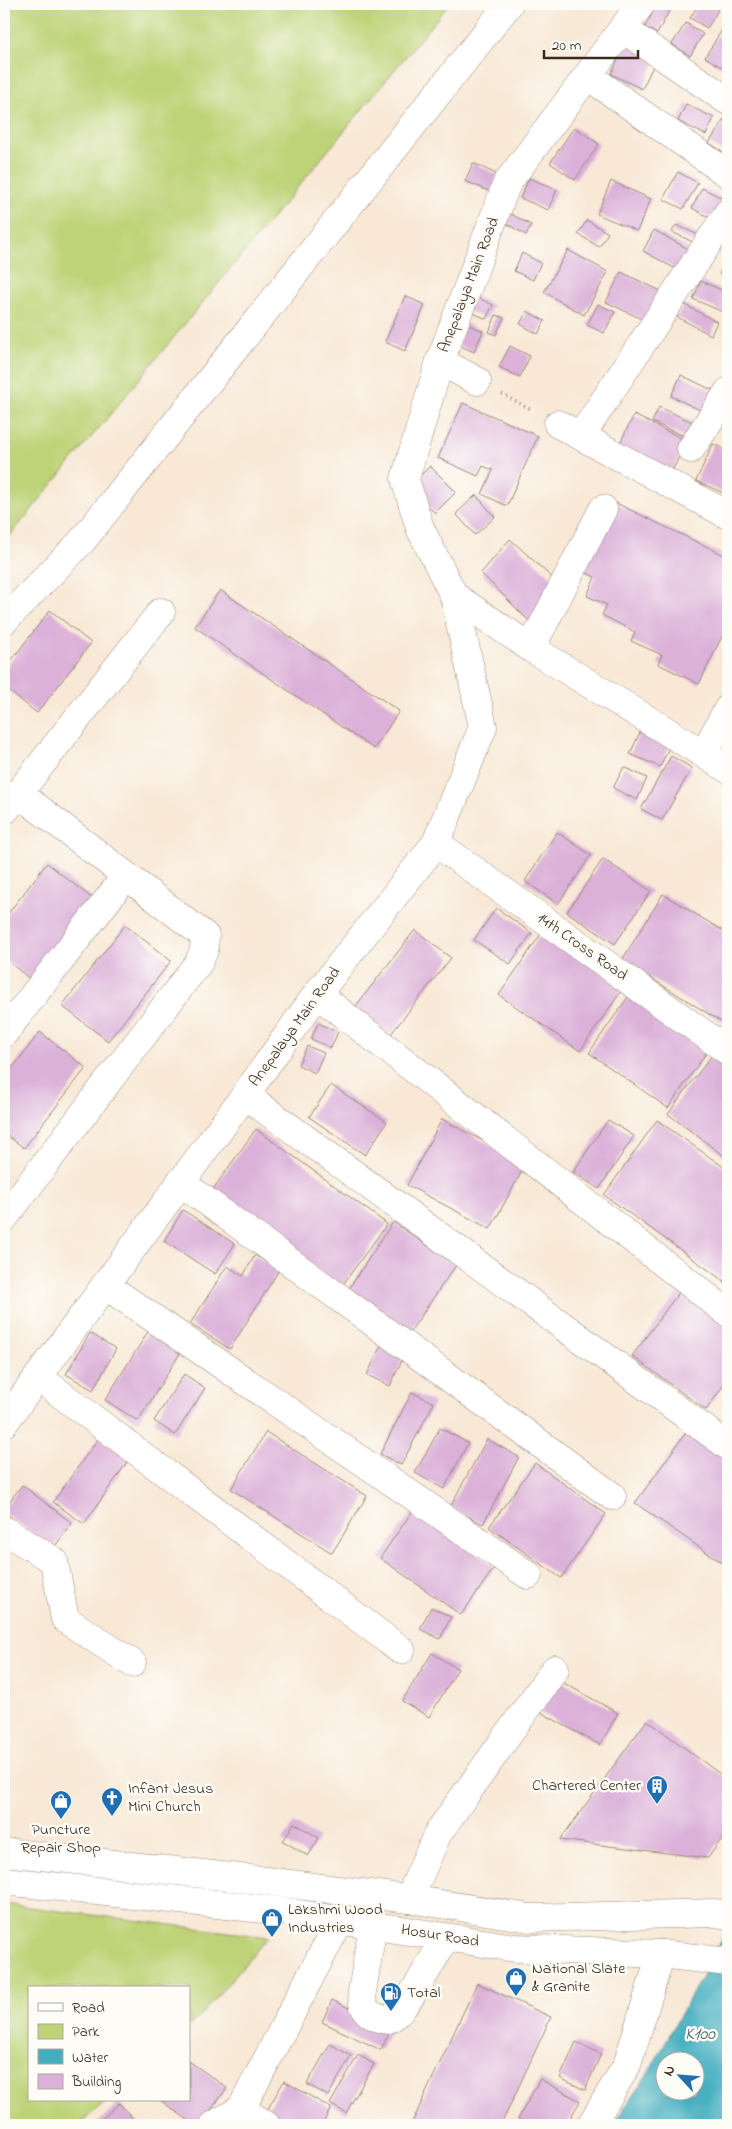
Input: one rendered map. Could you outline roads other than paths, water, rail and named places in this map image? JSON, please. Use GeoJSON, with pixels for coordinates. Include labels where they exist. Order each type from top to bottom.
{"type":"FeatureCollection","features":[{"type":"Feature","properties":{"kind":"street"},"geometry":{"type":"LineString","coordinates":[[4,621],[82,541],[508,4]]}},
{"type":"Feature","properties":{"kind":"street","name":"Anepalaya Main Road"},"geometry":{"type":"LineString","coordinates":[[4,1422],[245,1095],[317,994],[436,843],[483,727],[454,596],[420,528],[405,479],[440,361],[507,184],[641,4]]}},
{"type":"Feature","properties":{"kind":"street"},"geometry":{"type":"LineString","coordinates":[[623,29],[728,101]]}},
{"type":"Feature","properties":{"kind":"street"},"geometry":{"type":"LineString","coordinates":[[588,76],[728,174]]}},
{"type":"Feature","properties":{"kind":"street"},"geometry":{"type":"LineString","coordinates":[[581,436],[728,213]]}},
{"type":"Feature","properties":{"kind":"street"},"geometry":{"type":"LineString","coordinates":[[440,361],[478,381]]}},
{"type":"Feature","properties":{"kind":"street"},"geometry":{"type":"LineString","coordinates":[[691,450],[728,392]]}},
{"type":"Feature","properties":{"kind":"street"},"geometry":{"type":"LineString","coordinates":[[558,424],[728,515]]}},
{"type":"Feature","properties":{"kind":"street"},"geometry":{"type":"LineString","coordinates":[[531,648],[603,509]]}},
{"type":"Feature","properties":{"kind":"street","name":"Anepalaya Main Road"},"geometry":{"type":"LineString","coordinates":[[454,596],[531,648],[728,769]]}},
{"type":"Feature","properties":{"kind":"street"},"geometry":{"type":"LineString","coordinates":[[8,801],[161,612]]}},
{"type":"Feature","properties":{"kind":"street"},"geometry":{"type":"LineString","coordinates":[[704,753],[728,709]]}},
{"type":"Feature","properties":{"kind":"street"},"geometry":{"type":"LineString","coordinates":[[4,1218],[199,962],[204,950],[205,936],[30,802],[8,801]]}},
{"type":"Feature","properties":{"kind":"street","name":"14th Cross Road"},"geometry":{"type":"LineString","coordinates":[[436,843],[728,1051]]}},
{"type":"Feature","properties":{"kind":"street"},"geometry":{"type":"LineString","coordinates":[[4,1033],[126,876]]}},
{"type":"Feature","properties":{"kind":"street"},"geometry":{"type":"LineString","coordinates":[[317,994],[728,1312]]}},
{"type":"Feature","properties":{"kind":"street"},"geometry":{"type":"LineString","coordinates":[[245,1095],[728,1446]]}},
{"type":"Feature","properties":{"kind":"street"},"geometry":{"type":"LineString","coordinates":[[180,1182],[612,1496]]}},
{"type":"Feature","properties":{"kind":"street"},"geometry":{"type":"LineString","coordinates":[[105,1285],[528,1575]]}},
{"type":"Feature","properties":{"kind":"street"},"geometry":{"type":"LineString","coordinates":[[38,1377],[401,1650]]}},
{"type":"Feature","properties":{"kind":"street"},"geometry":{"type":"LineString","coordinates":[[4,1530],[54,1561],[65,1619],[132,1662]]}},
{"type":"Feature","properties":{"kind":"street"},"geometry":{"type":"LineString","coordinates":[[408,1899],[438,1833],[555,1669]]}},
{"type":"Feature","properties":{"kind":"street","name":"Hosur Road"},"geometry":{"type":"LineString","coordinates":[[4,1852],[258,1880],[408,1899],[530,1918],[705,1913],[728,1915]]}},
{"type":"Feature","properties":{"kind":"street","name":"Hosur Road"},"geometry":{"type":"LineString","coordinates":[[4,1882],[281,1911],[515,1948],[661,1954],[728,1962]]}},
{"type":"Feature","properties":{"kind":"street"},"geometry":{"type":"LineString","coordinates":[[214,2125],[241,2109],[340,1920]]}},
{"type":"Feature","properties":{"kind":"street"},"geometry":{"type":"LineString","coordinates":[[373,1925],[362,2000],[368,2012],[382,2019],[391,2018],[407,2001],[446,1938]]}},
{"type":"Feature","properties":{"kind":"street"},"geometry":{"type":"LineString","coordinates":[[591,2125],[627,2065],[661,1954]]}},
{"type":"Feature","properties":{"kind":"street"},"geometry":{"type":"LineString","coordinates":[[241,2109],[266,2125]]}},
{"type":"Feature","properties":{"kind":"water","name":"K100"},"geometry":{"type":"Polygon","coordinates":[[[728,1929],[728,2125],[613,2125],[654,2063],[654,2102],[704,2102],[704,2052],[660,2052],[728,1929]]]}},
{"type":"Feature","properties":{"kind":"place","name":"Chartered Center"},"geometry":{"type":"Point","coordinates":[657,1805]}},
{"type":"Feature","properties":{"kind":"place","name":"Infant Jesus Mini Church"},"geometry":{"type":"Point","coordinates":[112,1817]}},
{"type":"Feature","properties":{"kind":"place","name":"Puncture Repair Shop"},"geometry":{"type":"Point","coordinates":[61,1820]}},
{"type":"Feature","properties":{"kind":"place","name":"Lakshmi Wood Industries"},"geometry":{"type":"Point","coordinates":[272,1938]}},
{"type":"Feature","properties":{"kind":"place","name":"National Slate & Granite"},"geometry":{"type":"Point","coordinates":[516,1997]}},
{"type":"Feature","properties":{"kind":"place","name":"Total"},"geometry":{"type":"Point","coordinates":[391,2012]}}]}
